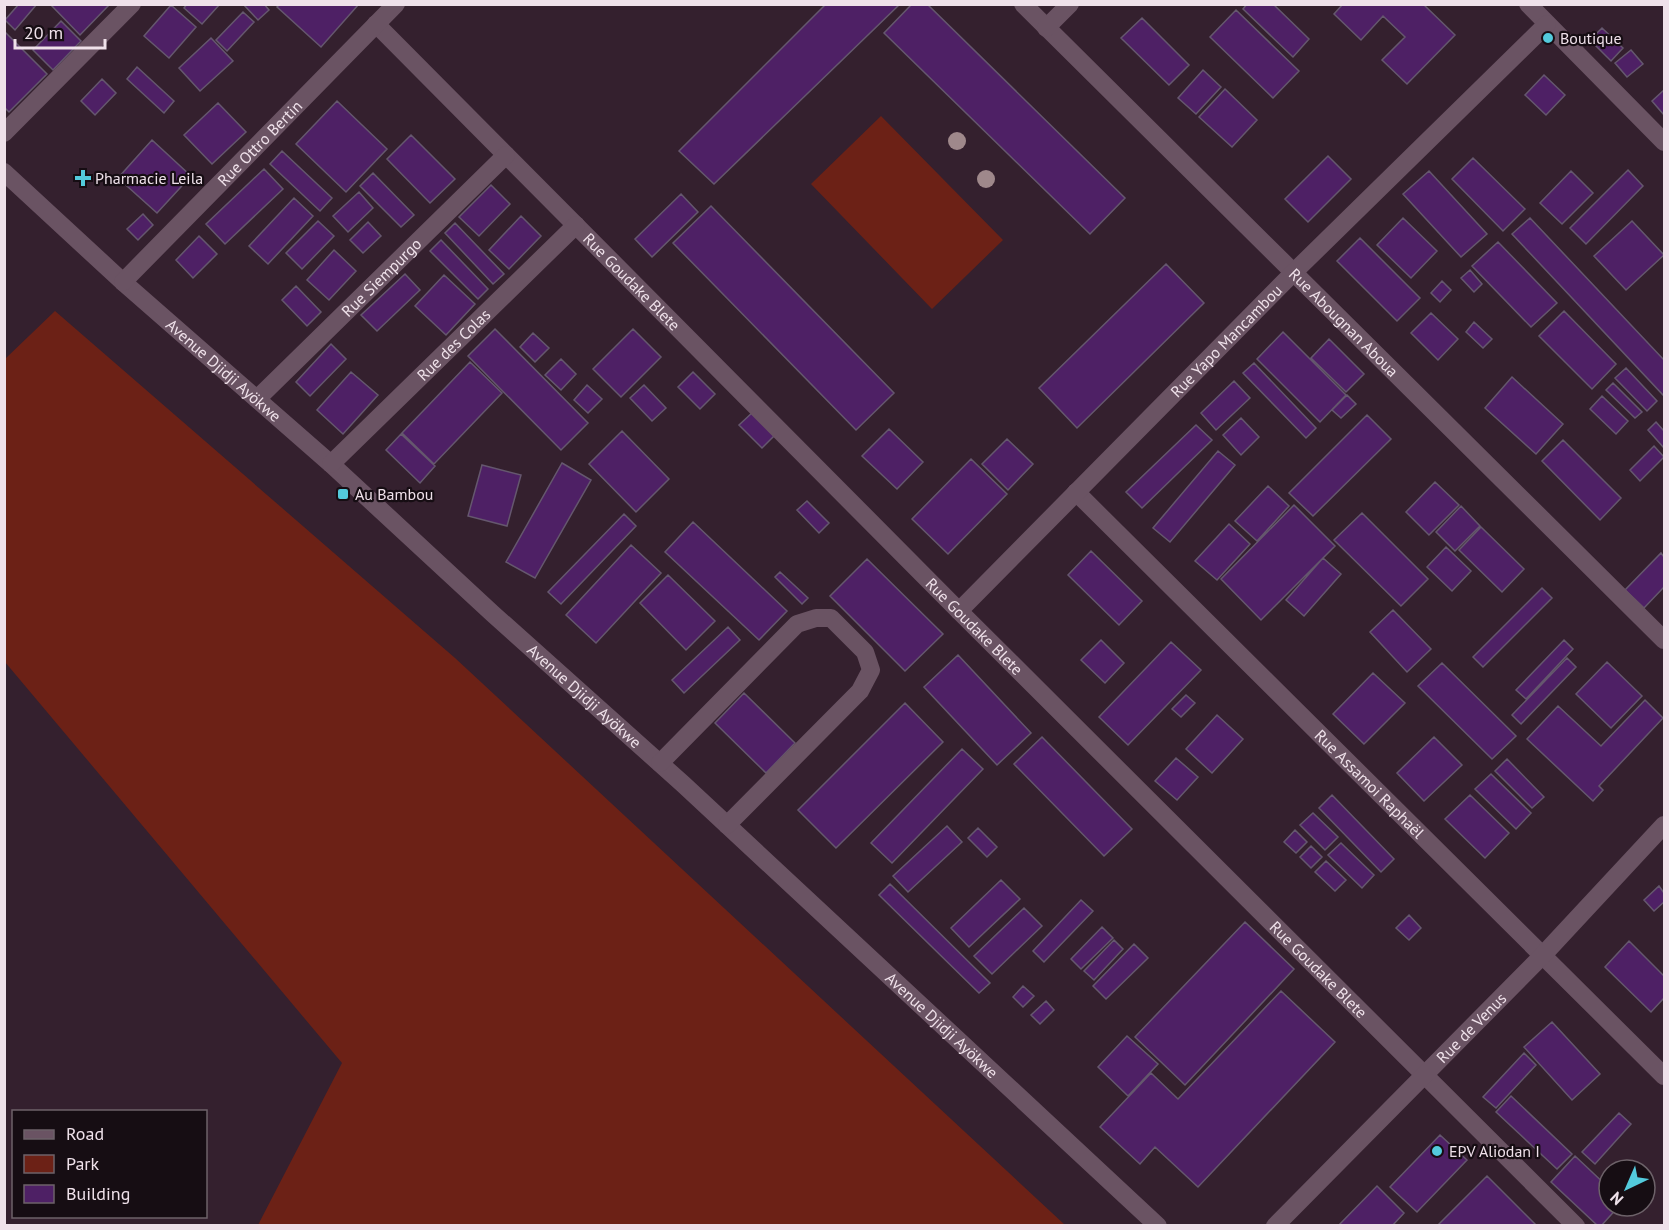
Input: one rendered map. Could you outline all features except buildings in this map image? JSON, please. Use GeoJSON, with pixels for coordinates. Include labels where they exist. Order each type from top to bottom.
{"type":"FeatureCollection","features":[{"type":"Feature","properties":{"kind":"street"},"geometry":{"type":"LineString","coordinates":[[4,133],[132,4]]}},
{"type":"Feature","properties":{"kind":"street","name":"Rue Ottro Bertin"},"geometry":{"type":"LineString","coordinates":[[123,282],[396,4]]}},
{"type":"Feature","properties":{"kind":"street","name":"Rue Abougnan Aboua"},"geometry":{"type":"LineString","coordinates":[[1023,4],[1665,640]]}},
{"type":"Feature","properties":{"kind":"street"},"geometry":{"type":"LineString","coordinates":[[1046,28],[1070,4]]}},
{"type":"Feature","properties":{"kind":"street"},"geometry":{"type":"LineString","coordinates":[[1528,4],[1665,142]]}},
{"type":"Feature","properties":{"kind":"street","name":"Rue Goudake Blete"},"geometry":{"type":"LineString","coordinates":[[376,24],[959,611],[1576,1226]]}},
{"type":"Feature","properties":{"kind":"street","name":"Rue Yapo Mancambou"},"geometry":{"type":"LineString","coordinates":[[959,611],[1293,273],[1547,24]]}},
{"type":"Feature","properties":{"kind":"street","name":"Rue Siempurgo"},"geometry":{"type":"LineString","coordinates":[[257,399],[506,155]]}},
{"type":"Feature","properties":{"kind":"street","name":"Avenue Djidji Ayökwe"},"geometry":{"type":"LineString","coordinates":[[4,172],[123,282],[331,464],[493,614],[660,763],[1158,1226]]}},
{"type":"Feature","properties":{"kind":"street","name":"Rue des Colas"},"geometry":{"type":"LineString","coordinates":[[331,464],[576,225]]}},
{"type":"Feature","properties":{"kind":"street","name":"Rue Assamoi Raphaël"},"geometry":{"type":"LineString","coordinates":[[1076,492],[1665,1076]]}},
{"type":"Feature","properties":{"kind":"street"},"geometry":{"type":"LineString","coordinates":[[660,763],[797,624],[816,618],[831,618],[866,652],[871,670],[860,691],[727,825]]}},
{"type":"Feature","properties":{"kind":"street","name":"Rue de Venus"},"geometry":{"type":"LineString","coordinates":[[1275,1226],[1543,955],[1665,825]]}},
{"type":"Feature","properties":{"kind":"green space"},"geometry":{"type":"Polygon","coordinates":[[[881,116],[1003,240],[932,309],[811,184],[881,116]]]}},
{"type":"Feature","properties":{"kind":"green space"},"geometry":{"type":"Polygon","coordinates":[[[55,311],[455,658],[1065,1225],[258,1225],[342,1063],[5,662],[5,359],[55,311]]]}},
{"type":"Feature","properties":{"kind":"place","name":"Boutique"},"geometry":{"type":"Point","coordinates":[1548,38]}},
{"type":"Feature","properties":{"kind":"place","name":"Pharmacie Leila"},"geometry":{"type":"Point","coordinates":[83,178]}},
{"type":"Feature","properties":{"kind":"place","name":"Au Bambou"},"geometry":{"type":"Point","coordinates":[343,494]}},
{"type":"Feature","properties":{"kind":"place","name":"EPV Aliodan I"},"geometry":{"type":"Point","coordinates":[1437,1151]}}]}
